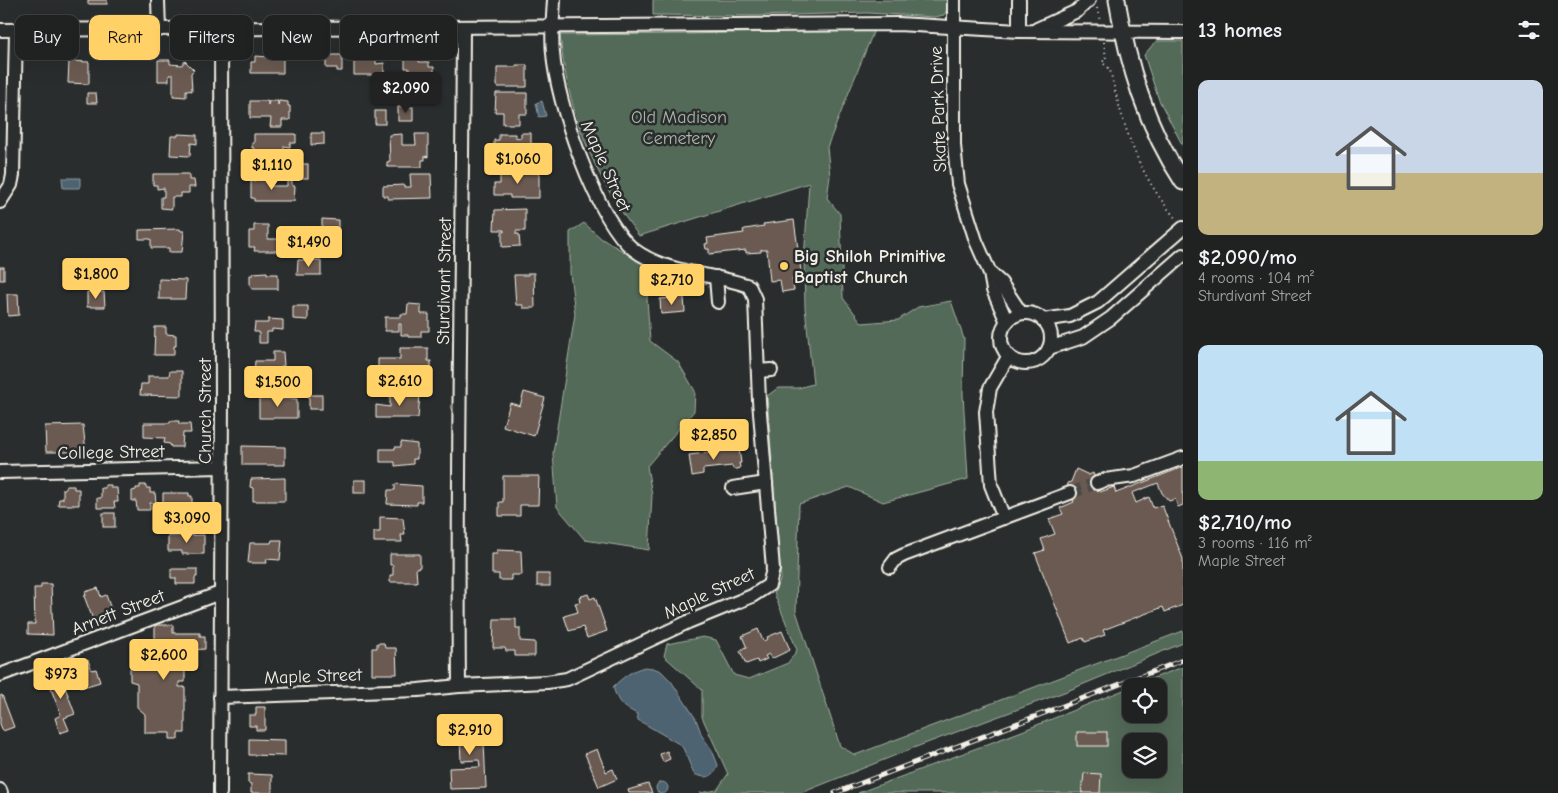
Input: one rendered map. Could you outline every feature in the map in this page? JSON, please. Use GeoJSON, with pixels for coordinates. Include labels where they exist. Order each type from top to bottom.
{"type":"FeatureCollection","features":[{"type":"Feature","properties":{"kind":"main road"},"geometry":{"type":"LineString","coordinates":[[1117,0],[1122,32],[1135,84],[1146,114],[1183,182]]}},
{"type":"Feature","properties":{"kind":"street"},"geometry":{"type":"LineString","coordinates":[[158,0],[158,15]]}},
{"type":"Feature","properties":{"kind":"street","name":"Maple Street"},"geometry":{"type":"LineString","coordinates":[[220,696],[249,691],[418,690],[547,682],[567,679],[680,626],[763,590],[769,584],[773,569],[758,371],[762,320],[755,299],[749,286],[729,279],[665,265],[650,258],[633,248],[615,228],[603,208],[568,126],[553,55],[552,26],[554,0]]}},
{"type":"Feature","properties":{"kind":"street","name":"Skate Park Drive"},"geometry":{"type":"LineString","coordinates":[[954,0],[954,145],[958,184],[973,234],[990,273],[993,290],[1007,322]]}},
{"type":"Feature","properties":{"kind":"street"},"geometry":{"type":"LineString","coordinates":[[1019,0],[1019,31]]}},
{"type":"Feature","properties":{"kind":"street"},"geometry":{"type":"LineString","coordinates":[[1033,31],[1077,11],[1088,0]]}},
{"type":"Feature","properties":{"kind":"street"},"geometry":{"type":"LineString","coordinates":[[253,30],[898,24],[1019,31],[1183,32]]}},
{"type":"Feature","properties":{"kind":"street","name":"Sturdivant Street"},"geometry":{"type":"LineString","coordinates":[[459,686],[458,527],[463,27]]}},
{"type":"Feature","properties":{"kind":"street"},"geometry":{"type":"LineString","coordinates":[[0,30],[15,30]]}},
{"type":"Feature","properties":{"kind":"street"},"geometry":{"type":"LineString","coordinates":[[0,202],[10,185],[13,175],[15,60]]}},
{"type":"Feature","properties":{"kind":"street","name":"Church Street"},"geometry":{"type":"LineString","coordinates":[[220,793],[222,60]]}},
{"type":"Feature","properties":{"kind":"street"},"geometry":{"type":"LineString","coordinates":[[1043,320],[1070,316],[1087,310],[1118,286],[1181,225]]}},
{"type":"Feature","properties":{"kind":"street"},"geometry":{"type":"LineString","coordinates":[[1049,348],[1083,337],[1111,318],[1183,255]]}},
{"type":"Feature","properties":{"kind":"street","name":"Skate Park Drive"},"geometry":{"type":"LineString","coordinates":[[990,273],[1001,283],[1021,313]]}},
{"type":"Feature","properties":{"kind":"street"},"geometry":{"type":"LineString","coordinates":[[716,277],[718,302]]}},
{"type":"Feature","properties":{"kind":"street"},"geometry":{"type":"LineString","coordinates":[[1087,310],[1096,328]]}},
{"type":"Feature","properties":{"kind":"street"},"geometry":{"type":"LineString","coordinates":[[1021,313],[1031,313],[1043,320],[1051,333],[1051,343],[1040,360],[1031,364],[1021,364],[1008,357],[1001,344],[1001,334],[1007,322],[1012,317],[1021,313]]}},
{"type":"Feature","properties":{"kind":"street"},"geometry":{"type":"LineString","coordinates":[[1004,518],[991,485],[986,412],[990,388],[1008,357]]}},
{"type":"Feature","properties":{"kind":"street"},"geometry":{"type":"LineString","coordinates":[[758,371],[771,370]]}},
{"type":"Feature","properties":{"kind":"street"},"geometry":{"type":"LineString","coordinates":[[1097,483],[1134,476],[1183,458]]}},
{"type":"Feature","properties":{"kind":"street","name":"College Street"},"geometry":{"type":"LineString","coordinates":[[0,472],[222,467]]}},
{"type":"Feature","properties":{"kind":"street"},"geometry":{"type":"LineString","coordinates":[[733,488],[766,483]]}},
{"type":"Feature","properties":{"kind":"street"},"geometry":{"type":"LineString","coordinates":[[890,567],[896,559],[904,555],[1070,493]]}},
{"type":"Feature","properties":{"kind":"street","name":"Arnett Street"},"geometry":{"type":"LineString","coordinates":[[0,675],[220,592]]}},
{"type":"Feature","properties":{"kind":"path"},"geometry":{"type":"LineString","coordinates":[[1088,0],[1098,11],[1106,59],[1102,62],[1110,70],[1128,138],[1148,180],[1181,225]]}},
{"type":"Feature","properties":{"kind":"green space"},"geometry":{"type":"Polygon","coordinates":[[[653,0],[947,0],[948,8],[944,15],[935,17],[867,13],[755,16],[653,15],[653,0]]]}},
{"type":"Feature","properties":{"kind":"green space","name":"Old Madison Cemetery"},"geometry":{"type":"Polygon","coordinates":[[[874,30],[827,147],[830,176],[827,198],[840,214],[843,298],[862,323],[898,320],[918,307],[951,301],[964,339],[963,394],[968,479],[883,502],[849,487],[799,504],[796,611],[840,746],[855,755],[1183,631],[1183,643],[1067,691],[916,747],[801,793],[700,793],[717,790],[728,774],[702,717],[702,690],[664,656],[667,644],[703,637],[716,640],[734,675],[749,679],[788,663],[797,650],[774,593],[781,578],[767,396],[778,388],[798,388],[813,384],[805,307],[804,260],[809,183],[639,236],[608,190],[585,141],[569,90],[560,35],[874,30]]]}},
{"type":"Feature","properties":{"kind":"green space"},"geometry":{"type":"Polygon","coordinates":[[[1156,41],[1183,41],[1183,146],[1159,100],[1144,55],[1156,41]]]}},
{"type":"Feature","properties":{"kind":"green space"},"geometry":{"type":"Polygon","coordinates":[[[584,223],[602,239],[644,263],[649,271],[647,299],[650,341],[678,362],[695,391],[694,411],[647,466],[652,495],[649,550],[585,540],[557,507],[553,453],[575,314],[570,273],[570,232],[584,223]]]}},
{"type":"Feature","properties":{"kind":"green space"},"geometry":{"type":"Polygon","coordinates":[[[1183,667],[1183,793],[858,793],[1122,691],[1122,723],[1167,723],[1167,678],[1153,678],[1183,667]]]}},
{"type":"Feature","properties":{"kind":"water"},"geometry":{"type":"Polygon","coordinates":[[[542,101],[546,116],[539,117],[536,103],[542,101]]]}},
{"type":"Feature","properties":{"kind":"water"},"geometry":{"type":"Polygon","coordinates":[[[62,178],[80,178],[80,188],[63,188],[62,178]]]}},
{"type":"Feature","properties":{"kind":"water"},"geometry":{"type":"Polygon","coordinates":[[[163,514],[171,514],[171,531],[163,530],[163,514]]]}},
{"type":"Feature","properties":{"kind":"water"},"geometry":{"type":"Polygon","coordinates":[[[645,667],[661,671],[671,681],[696,719],[702,736],[712,750],[718,765],[715,773],[712,775],[702,777],[694,774],[683,748],[679,744],[638,720],[637,714],[624,706],[617,698],[613,687],[636,670],[645,667]]]}},
{"type":"Feature","properties":{"kind":"water"},"geometry":{"type":"Polygon","coordinates":[[[662,782],[668,788],[662,794],[656,788],[662,782]]]}},
{"type":"Feature","properties":{"kind":"building"},"geometry":{"type":"Polygon","coordinates":[[[88,0],[107,0],[107,4],[88,4],[88,0]]]}},
{"type":"Feature","properties":{"kind":"building"},"geometry":{"type":"Polygon","coordinates":[[[330,55],[340,55],[342,71],[337,71],[337,68],[326,68],[326,60],[330,60],[330,55]]]}},
{"type":"Feature","properties":{"kind":"building"},"geometry":{"type":"Polygon","coordinates":[[[255,56],[263,57],[263,60],[283,60],[283,73],[251,73],[251,62],[255,62],[255,56]]]}},
{"type":"Feature","properties":{"kind":"building"},"geometry":{"type":"Polygon","coordinates":[[[158,60],[170,60],[170,64],[182,65],[185,61],[194,70],[191,73],[192,91],[186,90],[186,97],[173,96],[173,75],[169,75],[169,81],[158,81],[158,60]]]}},
{"type":"Feature","properties":{"kind":"building"},"geometry":{"type":"Polygon","coordinates":[[[354,60],[376,60],[376,64],[384,63],[384,76],[354,75],[354,60]]]}},
{"type":"Feature","properties":{"kind":"building"},"geometry":{"type":"Polygon","coordinates":[[[405,60],[429,62],[429,67],[434,67],[434,86],[426,86],[426,97],[406,97],[404,95],[405,88],[412,86],[409,68],[405,68],[405,60]]]}},
{"type":"Feature","properties":{"kind":"building"},"geometry":{"type":"Polygon","coordinates":[[[69,61],[89,62],[89,84],[68,83],[69,61]]]}},
{"type":"Feature","properties":{"kind":"building"},"geometry":{"type":"Polygon","coordinates":[[[516,65],[527,65],[527,87],[498,87],[497,67],[516,67],[516,65]]]}},
{"type":"Feature","properties":{"kind":"building"},"geometry":{"type":"Polygon","coordinates":[[[87,93],[96,93],[97,103],[87,103],[87,93]]]}},
{"type":"Feature","properties":{"kind":"building"},"geometry":{"type":"Polygon","coordinates":[[[496,93],[527,93],[527,114],[519,114],[519,124],[503,124],[503,112],[495,112],[496,93]]]}},
{"type":"Feature","properties":{"kind":"building"},"geometry":{"type":"Polygon","coordinates":[[[250,101],[268,101],[268,105],[269,101],[278,101],[278,105],[279,101],[288,102],[288,106],[290,106],[290,120],[282,120],[282,127],[270,127],[271,118],[250,118],[250,101]]]}},
{"type":"Feature","properties":{"kind":"building"},"geometry":{"type":"Polygon","coordinates":[[[398,107],[413,107],[413,121],[398,121],[398,107]]]}},
{"type":"Feature","properties":{"kind":"building"},"geometry":{"type":"Polygon","coordinates":[[[375,111],[385,111],[385,124],[375,124],[375,111]]]}},
{"type":"Feature","properties":{"kind":"building"},"geometry":{"type":"Polygon","coordinates":[[[311,133],[324,133],[324,144],[311,145],[311,133]]]}},
{"type":"Feature","properties":{"kind":"building"},"geometry":{"type":"Polygon","coordinates":[[[521,133],[531,133],[531,144],[544,144],[544,156],[531,156],[531,160],[526,160],[526,158],[494,158],[494,140],[499,140],[499,134],[515,134],[515,137],[521,138],[521,133]]]}},
{"type":"Feature","properties":{"kind":"building"},"geometry":{"type":"Polygon","coordinates":[[[178,134],[197,135],[197,144],[191,143],[190,156],[170,155],[171,136],[178,136],[178,134]]]}},
{"type":"Feature","properties":{"kind":"building"},"geometry":{"type":"Polygon","coordinates":[[[254,134],[296,134],[296,143],[290,143],[290,147],[284,146],[284,154],[254,154],[252,143],[254,143],[254,134]]]}},
{"type":"Feature","properties":{"kind":"building"},"geometry":{"type":"Polygon","coordinates":[[[402,134],[402,145],[416,145],[415,134],[428,134],[428,157],[425,156],[425,160],[422,160],[422,167],[387,167],[387,162],[390,161],[389,135],[402,134]]]}},
{"type":"Feature","properties":{"kind":"building"},"geometry":{"type":"Polygon","coordinates":[[[295,164],[308,164],[308,178],[295,178],[295,164]]]}},
{"type":"Feature","properties":{"kind":"building"},"geometry":{"type":"Polygon","coordinates":[[[503,171],[539,173],[539,198],[510,198],[510,195],[494,195],[494,184],[500,184],[500,173],[503,173],[503,171]]]}},
{"type":"Feature","properties":{"kind":"building"},"geometry":{"type":"Polygon","coordinates":[[[153,174],[189,174],[189,180],[194,180],[195,187],[189,187],[189,193],[181,193],[181,197],[172,197],[172,209],[161,208],[161,197],[164,197],[164,188],[157,189],[157,185],[153,185],[153,174]]]}},
{"type":"Feature","properties":{"kind":"building"},"geometry":{"type":"Polygon","coordinates":[[[410,174],[431,174],[432,198],[388,199],[388,196],[383,196],[383,186],[404,185],[404,187],[411,187],[410,174]]]}},
{"type":"Feature","properties":{"kind":"building"},"geometry":{"type":"Polygon","coordinates":[[[255,179],[269,179],[269,186],[287,186],[287,181],[292,181],[292,186],[295,186],[294,201],[254,201],[254,198],[251,198],[251,181],[255,181],[255,179]]]}},
{"type":"Feature","properties":{"kind":"building"},"geometry":{"type":"Polygon","coordinates":[[[525,209],[525,231],[516,231],[516,234],[519,234],[520,246],[502,247],[502,232],[504,230],[494,230],[495,210],[525,209]]]}},
{"type":"Feature","properties":{"kind":"building"},"geometry":{"type":"Polygon","coordinates":[[[322,219],[338,220],[338,232],[322,232],[322,219]]]}},
{"type":"Feature","properties":{"kind":"building","name":"Big Shiloh Primitive Baptist Church"},"geometry":{"type":"Polygon","coordinates":[[[794,220],[802,278],[792,279],[794,290],[782,292],[780,280],[770,281],[767,250],[761,249],[761,252],[746,253],[746,250],[709,254],[709,249],[706,249],[707,238],[744,233],[743,230],[745,229],[764,226],[763,224],[794,220]]]}},
{"type":"Feature","properties":{"kind":"building"},"geometry":{"type":"Polygon","coordinates":[[[254,225],[268,225],[268,239],[282,239],[283,251],[254,251],[255,247],[249,247],[249,231],[254,231],[254,225]]]}},
{"type":"Feature","properties":{"kind":"building"},"geometry":{"type":"Polygon","coordinates":[[[180,229],[184,231],[182,252],[169,252],[169,248],[151,248],[151,239],[139,239],[139,230],[180,229]]]}},
{"type":"Feature","properties":{"kind":"building"},"geometry":{"type":"Polygon","coordinates":[[[298,260],[321,260],[321,275],[297,275],[298,260]]]}},
{"type":"Feature","properties":{"kind":"building"},"geometry":{"type":"Polygon","coordinates":[[[0,267],[4,267],[4,280],[0,280],[0,267]]]}},
{"type":"Feature","properties":{"kind":"building"},"geometry":{"type":"Polygon","coordinates":[[[267,272],[267,274],[278,274],[278,289],[252,289],[250,275],[267,272]]]}},
{"type":"Feature","properties":{"kind":"building"},"geometry":{"type":"Polygon","coordinates":[[[528,273],[534,273],[535,308],[523,308],[523,305],[516,305],[514,275],[528,275],[528,273]]]}},
{"type":"Feature","properties":{"kind":"building"},"geometry":{"type":"Polygon","coordinates":[[[159,279],[186,280],[185,299],[159,299],[159,279]]]}},
{"type":"Feature","properties":{"kind":"building"},"geometry":{"type":"Polygon","coordinates":[[[87,292],[104,292],[105,307],[87,307],[87,292]]]}},
{"type":"Feature","properties":{"kind":"building"},"geometry":{"type":"Polygon","coordinates":[[[7,294],[18,294],[19,315],[8,316],[7,294]]]}},
{"type":"Feature","properties":{"kind":"building"},"geometry":{"type":"Polygon","coordinates":[[[684,297],[685,312],[661,314],[660,299],[684,297]]]}},
{"type":"Feature","properties":{"kind":"building"},"geometry":{"type":"Polygon","coordinates":[[[408,304],[421,305],[421,314],[429,314],[429,331],[421,331],[421,337],[408,337],[408,335],[401,335],[401,324],[399,324],[399,331],[385,331],[385,317],[401,317],[401,314],[407,314],[408,304]]]}},
{"type":"Feature","properties":{"kind":"building"},"geometry":{"type":"Polygon","coordinates":[[[293,306],[308,306],[308,320],[293,319],[293,306]]]}},
{"type":"Feature","properties":{"kind":"building"},"geometry":{"type":"Polygon","coordinates":[[[268,319],[283,320],[283,330],[272,329],[272,332],[267,332],[267,343],[259,343],[259,332],[254,332],[255,323],[268,323],[268,319]]]}},
{"type":"Feature","properties":{"kind":"building"},"geometry":{"type":"Polygon","coordinates":[[[155,327],[166,327],[166,334],[176,335],[174,355],[154,355],[155,327]]]}},
{"type":"Feature","properties":{"kind":"building"},"geometry":{"type":"Polygon","coordinates":[[[400,348],[428,348],[428,361],[431,361],[431,370],[424,370],[424,372],[378,372],[378,359],[400,359],[400,348]]]}},
{"type":"Feature","properties":{"kind":"building"},"geometry":{"type":"Polygon","coordinates":[[[273,352],[283,352],[284,366],[281,366],[280,376],[254,375],[255,361],[273,361],[273,352]]]}},
{"type":"Feature","properties":{"kind":"building"},"geometry":{"type":"Polygon","coordinates":[[[170,371],[182,371],[182,396],[140,395],[141,384],[148,384],[148,376],[169,376],[170,371]]]}},
{"type":"Feature","properties":{"kind":"building"},"geometry":{"type":"Polygon","coordinates":[[[524,392],[545,398],[534,436],[503,426],[510,403],[520,406],[524,392]]]}},
{"type":"Feature","properties":{"kind":"building"},"geometry":{"type":"Polygon","coordinates":[[[390,394],[420,394],[418,418],[376,418],[376,405],[390,407],[390,394]]]}},
{"type":"Feature","properties":{"kind":"building"},"geometry":{"type":"Polygon","coordinates":[[[309,395],[322,395],[322,409],[309,409],[309,395]]]}},
{"type":"Feature","properties":{"kind":"building"},"geometry":{"type":"Polygon","coordinates":[[[259,398],[297,399],[297,418],[259,418],[259,398]]]}},
{"type":"Feature","properties":{"kind":"building"},"geometry":{"type":"Polygon","coordinates":[[[170,421],[179,421],[179,424],[190,424],[191,433],[183,433],[182,447],[171,447],[170,444],[164,443],[165,438],[144,437],[144,423],[170,423],[170,421]]]}},
{"type":"Feature","properties":{"kind":"building"},"geometry":{"type":"Polygon","coordinates":[[[83,425],[86,452],[46,452],[45,426],[83,425]]]}},
{"type":"Feature","properties":{"kind":"building"},"geometry":{"type":"Polygon","coordinates":[[[401,442],[417,444],[417,459],[413,459],[413,464],[395,466],[395,462],[380,462],[380,449],[401,447],[401,442]]]}},
{"type":"Feature","properties":{"kind":"building"},"geometry":{"type":"Polygon","coordinates":[[[242,446],[285,447],[285,465],[242,465],[242,446]]]}},
{"type":"Feature","properties":{"kind":"building"},"geometry":{"type":"Polygon","coordinates":[[[739,449],[741,463],[739,463],[740,467],[738,469],[733,469],[732,466],[703,469],[703,474],[692,476],[689,455],[739,449]]]}},
{"type":"Feature","properties":{"kind":"building"},"geometry":{"type":"Polygon","coordinates":[[[1183,467],[1183,505],[1178,507],[1175,499],[1169,501],[1162,493],[1158,483],[1132,493],[1136,503],[1149,497],[1153,508],[1162,505],[1183,559],[1183,605],[1165,612],[1163,607],[1103,630],[1105,635],[1085,642],[1083,638],[1070,643],[1035,553],[1045,550],[1041,539],[1055,534],[1049,519],[1063,514],[1060,508],[1074,502],[1067,483],[1071,482],[1076,469],[1089,475],[1093,473],[1100,492],[1114,487],[1116,493],[1183,467]]]}},
{"type":"Feature","properties":{"kind":"building"},"geometry":{"type":"Polygon","coordinates":[[[503,476],[539,476],[538,505],[520,505],[520,516],[499,516],[499,502],[503,502],[503,476]]]}},
{"type":"Feature","properties":{"kind":"building"},"geometry":{"type":"Polygon","coordinates":[[[285,478],[285,501],[253,501],[253,488],[250,487],[251,479],[285,478]]]}},
{"type":"Feature","properties":{"kind":"building"},"geometry":{"type":"Polygon","coordinates":[[[354,480],[366,480],[366,493],[354,493],[354,480]]]}},
{"type":"Feature","properties":{"kind":"building"},"geometry":{"type":"Polygon","coordinates":[[[395,484],[422,486],[422,502],[417,502],[417,505],[387,504],[388,490],[395,490],[395,484]]]}},
{"type":"Feature","properties":{"kind":"building"},"geometry":{"type":"Polygon","coordinates":[[[105,485],[117,488],[118,502],[114,502],[115,508],[97,508],[97,498],[101,498],[101,488],[105,488],[105,485]]]}},
{"type":"Feature","properties":{"kind":"building"},"geometry":{"type":"Polygon","coordinates":[[[140,485],[146,485],[146,488],[150,488],[150,493],[155,493],[156,503],[150,503],[150,510],[137,510],[136,501],[132,501],[132,491],[140,488],[140,485]]]}},
{"type":"Feature","properties":{"kind":"building"},"geometry":{"type":"Polygon","coordinates":[[[66,486],[74,486],[74,489],[79,489],[79,505],[58,505],[59,499],[63,499],[63,489],[66,489],[66,486]]]}},
{"type":"Feature","properties":{"kind":"building"},"geometry":{"type":"Polygon","coordinates":[[[163,493],[189,493],[189,496],[192,496],[192,510],[189,510],[189,520],[175,520],[175,508],[163,508],[163,493]]]}},
{"type":"Feature","properties":{"kind":"building"},"geometry":{"type":"Polygon","coordinates":[[[103,513],[115,513],[115,527],[103,527],[103,513]]]}},
{"type":"Feature","properties":{"kind":"building"},"geometry":{"type":"Polygon","coordinates":[[[380,517],[403,518],[405,535],[401,535],[402,542],[374,542],[374,532],[380,532],[380,517]]]}},
{"type":"Feature","properties":{"kind":"building"},"geometry":{"type":"Polygon","coordinates":[[[204,535],[204,554],[182,554],[182,551],[168,551],[168,536],[204,535]]]}},
{"type":"Feature","properties":{"kind":"building"},"geometry":{"type":"Polygon","coordinates":[[[272,540],[282,540],[280,560],[266,559],[267,563],[248,563],[250,543],[271,543],[272,540]]]}},
{"type":"Feature","properties":{"kind":"building"},"geometry":{"type":"Polygon","coordinates":[[[497,550],[521,551],[522,575],[511,575],[511,580],[499,580],[499,574],[492,574],[492,554],[497,554],[497,550]]]}},
{"type":"Feature","properties":{"kind":"building"},"geometry":{"type":"Polygon","coordinates":[[[390,554],[420,554],[420,567],[416,568],[417,582],[390,582],[390,575],[393,575],[393,565],[390,565],[390,554]]]}},
{"type":"Feature","properties":{"kind":"building"},"geometry":{"type":"Polygon","coordinates":[[[171,569],[197,569],[195,584],[176,584],[176,578],[171,578],[171,569]]]}},
{"type":"Feature","properties":{"kind":"building"},"geometry":{"type":"Polygon","coordinates":[[[537,574],[550,574],[550,586],[537,586],[537,574]]]}},
{"type":"Feature","properties":{"kind":"building"},"geometry":{"type":"Polygon","coordinates":[[[41,584],[51,584],[53,635],[28,634],[28,624],[35,624],[34,588],[41,588],[41,584]]]}},
{"type":"Feature","properties":{"kind":"building"},"geometry":{"type":"Polygon","coordinates":[[[98,588],[101,597],[106,595],[113,615],[94,622],[84,596],[86,596],[85,592],[98,588]]]}},
{"type":"Feature","properties":{"kind":"building"},"geometry":{"type":"Polygon","coordinates":[[[588,594],[590,599],[595,597],[607,631],[587,638],[583,627],[569,631],[564,616],[578,612],[575,603],[580,602],[579,597],[588,594]]]}},
{"type":"Feature","properties":{"kind":"building"},"geometry":{"type":"Polygon","coordinates":[[[494,619],[516,619],[516,628],[520,628],[520,641],[535,642],[535,656],[515,656],[515,651],[506,651],[505,648],[493,648],[494,619]]]}},
{"type":"Feature","properties":{"kind":"building"},"geometry":{"type":"Polygon","coordinates":[[[155,625],[173,625],[173,633],[200,633],[200,636],[205,636],[205,649],[176,651],[176,664],[185,664],[185,682],[179,682],[179,687],[185,687],[185,733],[178,733],[178,739],[170,739],[170,733],[145,733],[145,714],[137,707],[137,683],[130,681],[130,668],[134,668],[134,657],[155,655],[155,625]]]}},
{"type":"Feature","properties":{"kind":"building"},"geometry":{"type":"Polygon","coordinates":[[[758,629],[763,641],[768,639],[767,637],[782,631],[790,650],[771,659],[769,654],[765,656],[767,659],[758,663],[757,660],[746,664],[740,651],[745,647],[747,648],[742,636],[758,629]]]}},
{"type":"Feature","properties":{"kind":"building"},"geometry":{"type":"Polygon","coordinates":[[[377,643],[384,643],[385,648],[396,648],[397,674],[372,674],[372,648],[377,648],[377,643]]]}},
{"type":"Feature","properties":{"kind":"building"},"geometry":{"type":"Polygon","coordinates":[[[88,660],[92,670],[96,669],[100,682],[80,688],[72,665],[88,660]]]}},
{"type":"Feature","properties":{"kind":"building"},"geometry":{"type":"Polygon","coordinates":[[[59,671],[75,714],[64,718],[69,730],[60,733],[55,718],[61,715],[46,676],[59,671]]]}},
{"type":"Feature","properties":{"kind":"building"},"geometry":{"type":"Polygon","coordinates":[[[2,695],[14,727],[3,731],[0,724],[0,696],[2,695]]]}},
{"type":"Feature","properties":{"kind":"building"},"geometry":{"type":"Polygon","coordinates":[[[256,707],[265,707],[265,730],[256,730],[256,726],[249,726],[249,715],[256,715],[256,707]]]}},
{"type":"Feature","properties":{"kind":"building"},"geometry":{"type":"Polygon","coordinates":[[[483,717],[486,788],[450,789],[449,768],[480,767],[479,760],[461,761],[459,718],[483,717]]]}},
{"type":"Feature","properties":{"kind":"building"},"geometry":{"type":"Polygon","coordinates":[[[1077,732],[1107,732],[1107,746],[1077,746],[1077,732]]]}},
{"type":"Feature","properties":{"kind":"building"},"geometry":{"type":"Polygon","coordinates":[[[249,739],[285,740],[285,756],[249,755],[249,739]]]}},
{"type":"Feature","properties":{"kind":"building"},"geometry":{"type":"Polygon","coordinates":[[[597,749],[606,772],[613,769],[617,779],[599,787],[585,754],[597,749]]]}},
{"type":"Feature","properties":{"kind":"building"},"geometry":{"type":"Polygon","coordinates":[[[667,751],[670,759],[663,762],[660,754],[667,751]]]}},
{"type":"Feature","properties":{"kind":"building"},"geometry":{"type":"Polygon","coordinates":[[[1084,773],[1101,774],[1100,793],[1082,793],[1084,773]]]}},
{"type":"Feature","properties":{"kind":"building"},"geometry":{"type":"Polygon","coordinates":[[[248,774],[272,775],[272,793],[251,793],[248,774]]]}},
{"type":"Feature","properties":{"kind":"building"},"geometry":{"type":"Polygon","coordinates":[[[648,784],[652,793],[629,793],[628,790],[648,784]]]}},
{"type":"Feature","properties":{"kind":"tunnel"},"geometry":{"type":"LineString","coordinates":[[1070,493],[1097,483]]}},
{"type":"Feature","properties":{"kind":"railway"},"geometry":{"type":"LineString","coordinates":[[835,793],[1183,660]]}},
{"type":"Feature","properties":{"kind":"place","name":"Big Shiloh Primitive Baptist Church"},"geometry":{"type":"Point","coordinates":[784,266]}}]}
